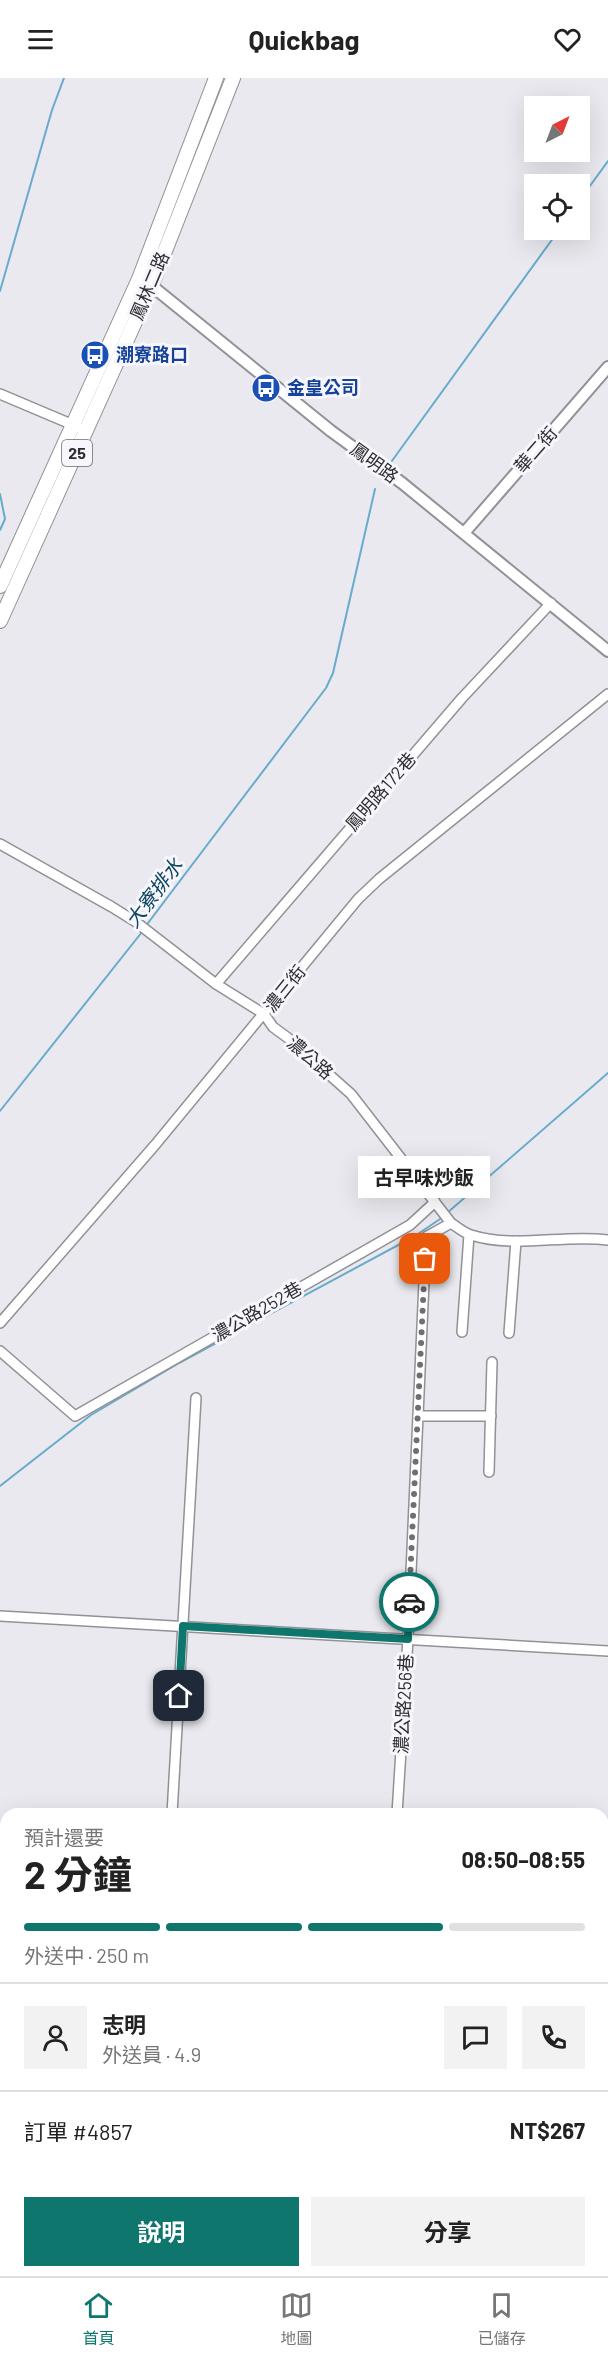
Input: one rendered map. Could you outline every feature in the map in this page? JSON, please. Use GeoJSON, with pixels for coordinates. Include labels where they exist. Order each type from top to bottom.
{"type":"FeatureCollection","features":[{"type":"Feature","properties":{"kind":"main road","name":"鳳林二路"},"geometry":{"type":"LineString","coordinates":[[0,586],[139,279],[216,78]]}},
{"type":"Feature","properties":{"kind":"main road","name":"鳳林二路"},"geometry":{"type":"LineString","coordinates":[[0,621],[152,284],[233,78]]}},
{"type":"Feature","properties":{"kind":"street","name":"鳳明路"},"geometry":{"type":"LineString","coordinates":[[139,279],[152,284],[331,431],[402,483],[608,651]]}},
{"type":"Feature","properties":{"kind":"street","name":"華二街"},"geometry":{"type":"LineString","coordinates":[[464,533],[608,367]]}},
{"type":"Feature","properties":{"kind":"street"},"geometry":{"type":"LineString","coordinates":[[0,394],[87,431]]}},
{"type":"Feature","properties":{"kind":"street","name":"鳳明路172巷"},"geometry":{"type":"LineString","coordinates":[[216,984],[462,698],[551,603]]}},
{"type":"Feature","properties":{"kind":"street","name":"濃三街"},"geometry":{"type":"LineString","coordinates":[[0,1323],[155,1145],[358,899],[379,879],[608,694]]}},
{"type":"Feature","properties":{"kind":"street","name":"濃公路"},"geometry":{"type":"LineString","coordinates":[[0,844],[112,906],[216,984],[264,1014],[273,1027],[351,1094],[447,1218],[469,1235],[516,1241],[591,1238],[608,1240]]}},
{"type":"Feature","properties":{"kind":"street","name":"濃公路252巷"},"geometry":{"type":"LineString","coordinates":[[0,1351],[75,1416],[410,1225],[435,1202]]}},
{"type":"Feature","properties":{"kind":"street","name":"濃公路256巷"},"geometry":{"type":"LineString","coordinates":[[397,1808],[408,1639],[426,1237],[447,1218]]}},
{"type":"Feature","properties":{"kind":"street"},"geometry":{"type":"LineString","coordinates":[[462,1332],[469,1235]]}},
{"type":"Feature","properties":{"kind":"street"},"geometry":{"type":"LineString","coordinates":[[509,1333],[516,1241]]}},
{"type":"Feature","properties":{"kind":"street"},"geometry":{"type":"LineString","coordinates":[[489,1472],[492,1362]]}},
{"type":"Feature","properties":{"kind":"street"},"geometry":{"type":"LineString","coordinates":[[172,1808],[196,1398]]}},
{"type":"Feature","properties":{"kind":"street"},"geometry":{"type":"LineString","coordinates":[[418,1416],[491,1416]]}},
{"type":"Feature","properties":{"kind":"street"},"geometry":{"type":"LineString","coordinates":[[0,1616],[608,1651]]}},
{"type":"Feature","properties":{"kind":"waterway"},"geometry":{"type":"LineString","coordinates":[[0,291],[52,110],[64,78]]}},
{"type":"Feature","properties":{"kind":"waterway"},"geometry":{"type":"LineString","coordinates":[[590,186],[608,161]]}},
{"type":"Feature","properties":{"kind":"waterway"},"geometry":{"type":"LineString","coordinates":[[389,465],[552,240]]}},
{"type":"Feature","properties":{"kind":"waterway","name":"大寮排水"},"geometry":{"type":"LineString","coordinates":[[145,927],[326,688],[333,673],[375,489]]}},
{"type":"Feature","properties":{"kind":"waterway"},"geometry":{"type":"LineString","coordinates":[[0,494],[5,519],[0,530]]}},
{"type":"Feature","properties":{"kind":"waterway","name":"大寮排水"},"geometry":{"type":"LineString","coordinates":[[0,1111],[142,932]]}},
{"type":"Feature","properties":{"kind":"waterway"},"geometry":{"type":"LineString","coordinates":[[447,1213],[608,1073]]}},
{"type":"Feature","properties":{"kind":"waterway"},"geometry":{"type":"LineString","coordinates":[[0,1486],[91,1415],[179,1363],[415,1236],[443,1217]]}},
{"type":"Feature","properties":{"kind":"way so far"},"geometry":{"type":"LineString","coordinates":[[409,1602],[425,1259]]}},
{"type":"Feature","properties":{"kind":"place","name":"潮寮路口"},"geometry":{"type":"Point","coordinates":[95,355]}},
{"type":"Feature","properties":{"kind":"place","name":"金皇公司"},"geometry":{"type":"Point","coordinates":[266,388]}},
{"type":"Feature","properties":{"kind":"place","name":"古早味炒飯"},"geometry":{"type":"Point","coordinates":[425,1259]}},
{"type":"Feature","properties":{"kind":"route"},"geometry":{"type":"LineString","coordinates":[[179,1696],[183,1626],[408,1639],[409,1602]]}}]}
